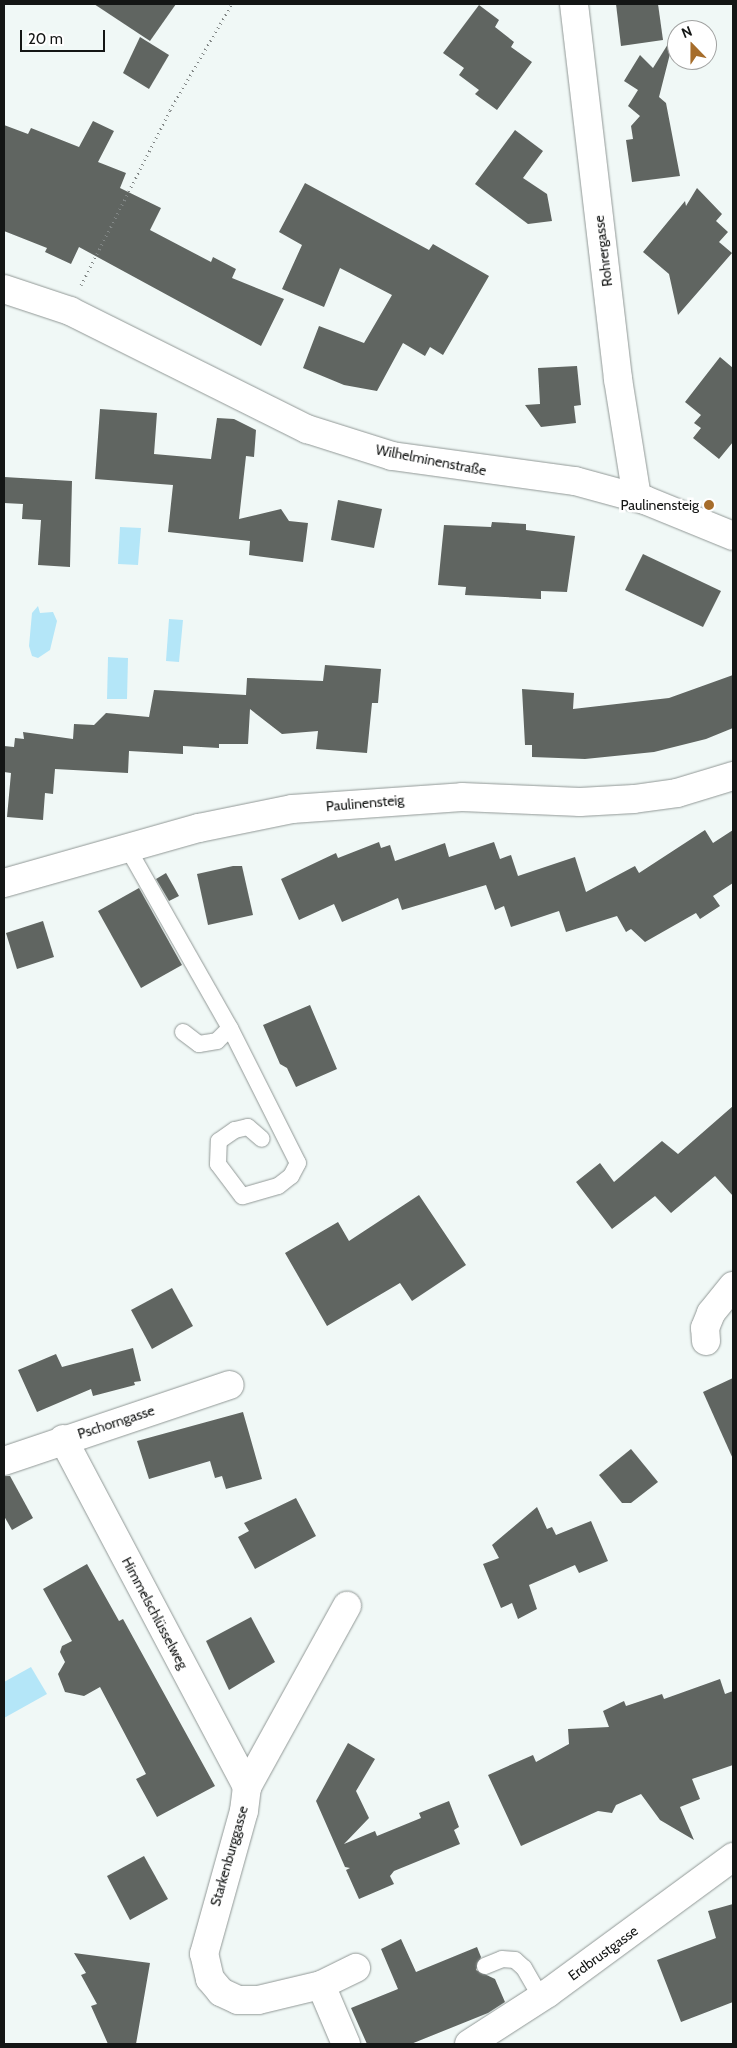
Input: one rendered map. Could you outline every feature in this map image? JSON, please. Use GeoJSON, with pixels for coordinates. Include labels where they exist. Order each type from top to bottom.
{"type":"FeatureCollection","features":[{"type":"Feature","properties":{"kind":"street","name":"Rohrergasse"},"geometry":{"type":"LineString","coordinates":[[574,4],[618,379],[637,497]]}},
{"type":"Feature","properties":{"kind":"street","name":"Wilhelminenstraße"},"geometry":{"type":"LineString","coordinates":[[4,289],[70,310],[307,429],[392,456],[575,481],[637,497],[733,536]]}},
{"type":"Feature","properties":{"kind":"street","name":"Paulinensteig"},"geometry":{"type":"LineString","coordinates":[[4,883],[126,847],[292,810],[462,797],[580,802],[634,799],[678,793],[733,776]]}},
{"type":"Feature","properties":{"kind":"street"},"geometry":{"type":"LineString","coordinates":[[706,1341],[705,1328],[711,1313],[733,1286]]}},
{"type":"Feature","properties":{"kind":"street","name":"Pschorngasse"},"geometry":{"type":"LineString","coordinates":[[4,1461],[63,1439],[230,1385]]}},
{"type":"Feature","properties":{"kind":"street","name":"Himmelschlüsselweg"},"geometry":{"type":"LineString","coordinates":[[63,1439],[246,1787]]}},
{"type":"Feature","properties":{"kind":"street","name":"Starkenburggasse"},"geometry":{"type":"LineString","coordinates":[[347,1606],[246,1787],[244,1811],[207,1934],[204,1954],[210,1979],[221,1992],[238,2000],[258,2000],[321,1985],[356,1968]]}},
{"type":"Feature","properties":{"kind":"street","name":"Erdbrustgasse"},"geometry":{"type":"LineString","coordinates":[[469,2044],[541,1997],[733,1857]]}},
{"type":"Feature","properties":{"kind":"street"},"geometry":{"type":"LineString","coordinates":[[321,1985],[346,2044]]}},
{"type":"Feature","properties":{"kind":"lane"},"geometry":{"type":"LineString","coordinates":[[126,847],[230,1028],[298,1163],[292,1176],[278,1186],[242,1196],[218,1164],[219,1141],[235,1130],[248,1127],[262,1139]]}},
{"type":"Feature","properties":{"kind":"lane"},"geometry":{"type":"LineString","coordinates":[[183,1032],[199,1044],[217,1041],[230,1028]]}},
{"type":"Feature","properties":{"kind":"lane"},"geometry":{"type":"LineString","coordinates":[[485,1966],[502,1959],[515,1960],[524,1968],[541,1997]]}},
{"type":"Feature","properties":{"kind":"path"},"geometry":{"type":"LineString","coordinates":[[70,310],[170,110],[232,4]]}},
{"type":"Feature","properties":{"kind":"water"},"geometry":{"type":"Polygon","coordinates":[[[120,527],[141,528],[138,565],[118,564],[120,527]]]}},
{"type":"Feature","properties":{"kind":"water"},"geometry":{"type":"Polygon","coordinates":[[[38,606],[40,613],[53,612],[57,621],[50,650],[38,658],[32,656],[29,646],[32,613],[38,606]]]}},
{"type":"Feature","properties":{"kind":"water"},"geometry":{"type":"Polygon","coordinates":[[[169,619],[183,620],[179,662],[166,661],[169,619]]]}},
{"type":"Feature","properties":{"kind":"water"},"geometry":{"type":"Polygon","coordinates":[[[108,657],[128,658],[127,699],[107,699],[108,657]]]}},
{"type":"Feature","properties":{"kind":"water"},"geometry":{"type":"Polygon","coordinates":[[[31,1667],[47,1694],[4,1718],[4,1682],[31,1667]]]}},
{"type":"Feature","properties":{"kind":"building"},"geometry":{"type":"Polygon","coordinates":[[[94,4],[176,4],[150,41],[94,4]]]}},
{"type":"Feature","properties":{"kind":"building"},"geometry":{"type":"Polygon","coordinates":[[[616,4],[658,4],[663,40],[621,46],[616,4]]]}},
{"type":"Feature","properties":{"kind":"building"},"geometry":{"type":"Polygon","coordinates":[[[479,5],[499,20],[495,27],[514,42],[511,47],[532,62],[497,110],[475,94],[479,90],[459,75],[464,68],[443,53],[479,5]]]}},
{"type":"Feature","properties":{"kind":"building"},"geometry":{"type":"Polygon","coordinates":[[[140,37],[169,55],[149,89],[123,73],[140,37]]]}},
{"type":"Feature","properties":{"kind":"building"},"geometry":{"type":"Polygon","coordinates":[[[667,46],[667,66],[659,97],[666,103],[680,176],[632,182],[626,140],[633,139],[631,126],[640,116],[628,106],[638,90],[624,81],[640,55],[653,68],[667,46]]]}},
{"type":"Feature","properties":{"kind":"building"},"geometry":{"type":"Polygon","coordinates":[[[93,121],[114,131],[98,162],[126,173],[120,188],[161,208],[150,230],[211,262],[213,257],[236,269],[232,278],[284,299],[261,346],[79,247],[71,264],[45,252],[47,248],[4,231],[4,125],[28,134],[31,128],[79,147],[93,121]]]}},
{"type":"Feature","properties":{"kind":"building"},"geometry":{"type":"Polygon","coordinates":[[[515,130],[543,151],[523,178],[547,194],[552,221],[528,224],[475,184],[515,130]]]}},
{"type":"Feature","properties":{"kind":"building"},"geometry":{"type":"Polygon","coordinates":[[[305,183],[429,250],[433,244],[489,276],[443,355],[430,347],[425,356],[403,343],[377,391],[344,385],[303,368],[319,326],[364,343],[392,295],[340,268],[324,307],[282,289],[302,245],[279,232],[305,183]]]}},
{"type":"Feature","properties":{"kind":"building"},"geometry":{"type":"Polygon","coordinates":[[[697,188],[722,214],[716,221],[728,232],[719,242],[732,253],[678,315],[669,274],[643,252],[685,201],[686,206],[697,188]]]}},
{"type":"Feature","properties":{"kind":"building"},"geometry":{"type":"Polygon","coordinates":[[[720,357],[733,368],[733,442],[719,459],[693,438],[701,428],[694,423],[701,415],[685,402],[720,357]]]}},
{"type":"Feature","properties":{"kind":"building"},"geometry":{"type":"Polygon","coordinates":[[[577,366],[581,405],[574,406],[576,423],[541,427],[525,405],[540,404],[538,368],[577,366]]]}},
{"type":"Feature","properties":{"kind":"building"},"geometry":{"type":"Polygon","coordinates":[[[100,409],[157,413],[154,454],[211,459],[217,418],[234,419],[256,430],[254,457],[246,456],[239,519],[281,509],[289,521],[308,523],[303,562],[249,555],[250,541],[168,532],[173,485],[95,479],[100,409]]]}},
{"type":"Feature","properties":{"kind":"building"},"geometry":{"type":"Polygon","coordinates":[[[4,477],[72,481],[70,567],[38,565],[41,520],[22,519],[23,504],[4,503],[4,477]]]}},
{"type":"Feature","properties":{"kind":"building"},"geometry":{"type":"Polygon","coordinates":[[[338,500],[382,509],[374,548],[331,540],[338,500]]]}},
{"type":"Feature","properties":{"kind":"building"},"geometry":{"type":"Polygon","coordinates":[[[492,522],[526,524],[526,530],[575,536],[567,592],[541,591],[541,599],[465,595],[466,587],[438,585],[444,525],[491,527],[492,522]]]}},
{"type":"Feature","properties":{"kind":"building"},"geometry":{"type":"Polygon","coordinates":[[[643,554],[721,591],[703,627],[625,590],[643,554]]]}},
{"type":"Feature","properties":{"kind":"building"},"geometry":{"type":"Polygon","coordinates":[[[325,665],[381,669],[378,703],[372,703],[367,753],[316,749],[318,731],[282,734],[250,709],[248,744],[219,744],[219,748],[183,746],[183,754],[129,751],[128,773],[55,769],[53,794],[45,793],[43,820],[7,817],[11,773],[4,772],[4,746],[14,747],[15,738],[24,739],[23,732],[73,739],[74,724],[94,725],[106,713],[149,717],[154,690],[246,695],[247,678],[323,681],[325,665]]]}},
{"type":"Feature","properties":{"kind":"building"},"geometry":{"type":"Polygon","coordinates":[[[733,675],[733,728],[706,739],[654,752],[585,759],[532,757],[532,745],[525,745],[522,689],[574,693],[573,709],[669,698],[733,675]]]}},
{"type":"Feature","properties":{"kind":"building"},"geometry":{"type":"Polygon","coordinates":[[[705,830],[713,843],[733,830],[733,883],[713,896],[720,906],[700,919],[696,913],[645,942],[631,929],[626,932],[617,916],[566,932],[559,911],[511,927],[504,906],[495,910],[486,885],[402,910],[398,898],[342,922],[334,904],[299,920],[281,879],[336,853],[338,858],[379,842],[381,848],[390,845],[395,861],[445,843],[449,857],[494,842],[500,859],[511,855],[518,876],[575,857],[586,892],[635,866],[639,873],[705,830]]]}},
{"type":"Feature","properties":{"kind":"building"},"geometry":{"type":"Polygon","coordinates":[[[233,866],[242,866],[253,915],[208,925],[197,874],[233,866]]]}},
{"type":"Feature","properties":{"kind":"building"},"geometry":{"type":"Polygon","coordinates":[[[166,873],[179,896],[169,901],[156,879],[166,873]]]}},
{"type":"Feature","properties":{"kind":"building"},"geometry":{"type":"Polygon","coordinates":[[[139,888],[182,965],[141,988],[98,911],[139,888]]]}},
{"type":"Feature","properties":{"kind":"building"},"geometry":{"type":"Polygon","coordinates":[[[43,921],[54,957],[17,969],[6,933],[43,921]]]}},
{"type":"Feature","properties":{"kind":"building"},"geometry":{"type":"Polygon","coordinates":[[[310,1005],[337,1069],[296,1087],[287,1068],[280,1064],[263,1025],[310,1005]]]}},
{"type":"Feature","properties":{"kind":"building"},"geometry":{"type":"Polygon","coordinates":[[[733,1106],[733,1196],[715,1176],[671,1213],[655,1196],[612,1229],[576,1182],[600,1163],[614,1182],[662,1141],[678,1154],[733,1106]]]}},
{"type":"Feature","properties":{"kind":"building"},"geometry":{"type":"Polygon","coordinates":[[[419,1195],[466,1265],[412,1301],[400,1283],[327,1326],[285,1253],[338,1222],[349,1241],[419,1195]]]}},
{"type":"Feature","properties":{"kind":"building"},"geometry":{"type":"Polygon","coordinates":[[[172,1288],[193,1326],[152,1349],[131,1310],[172,1288]]]}},
{"type":"Feature","properties":{"kind":"building"},"geometry":{"type":"Polygon","coordinates":[[[133,1348],[141,1381],[134,1382],[135,1385],[93,1396],[91,1389],[37,1412],[18,1370],[56,1354],[62,1367],[133,1348]]]}},
{"type":"Feature","properties":{"kind":"building"},"geometry":{"type":"Polygon","coordinates":[[[733,1378],[733,1459],[703,1392],[733,1378]]]}},
{"type":"Feature","properties":{"kind":"building"},"geometry":{"type":"Polygon","coordinates":[[[243,1412],[262,1479],[226,1489],[222,1476],[215,1478],[210,1461],[149,1479],[137,1441],[243,1412]]]}},
{"type":"Feature","properties":{"kind":"building"},"geometry":{"type":"Polygon","coordinates":[[[631,1449],[658,1482],[631,1503],[622,1503],[599,1475],[631,1449]]]}},
{"type":"Feature","properties":{"kind":"building"},"geometry":{"type":"Polygon","coordinates":[[[4,1476],[10,1476],[33,1518],[12,1530],[4,1516],[4,1476]]]}},
{"type":"Feature","properties":{"kind":"building"},"geometry":{"type":"Polygon","coordinates":[[[296,1498],[316,1536],[255,1569],[238,1537],[249,1531],[244,1523],[296,1498]]]}},
{"type":"Feature","properties":{"kind":"building"},"geometry":{"type":"Polygon","coordinates":[[[537,1507],[547,1529],[552,1527],[556,1535],[591,1521],[608,1561],[579,1573],[575,1565],[529,1585],[537,1609],[518,1619],[512,1603],[501,1608],[483,1564],[499,1558],[492,1545],[537,1507]]]}},
{"type":"Feature","properties":{"kind":"building"},"geometry":{"type":"Polygon","coordinates":[[[87,1564],[119,1621],[123,1619],[215,1786],[157,1817],[136,1779],[146,1774],[100,1687],[84,1696],[65,1692],[58,1674],[65,1662],[60,1652],[62,1646],[72,1641],[43,1589],[87,1564]]]}},
{"type":"Feature","properties":{"kind":"building"},"geometry":{"type":"Polygon","coordinates":[[[251,1617],[275,1662],[229,1690],[206,1641],[251,1617]]]}},
{"type":"Feature","properties":{"kind":"building"},"geometry":{"type":"Polygon","coordinates":[[[720,1679],[725,1694],[733,1691],[733,1765],[692,1779],[700,1799],[680,1807],[694,1840],[660,1820],[641,1794],[616,1805],[612,1813],[598,1811],[521,1846],[488,1775],[533,1755],[536,1762],[569,1744],[568,1729],[609,1727],[603,1711],[624,1701],[626,1706],[662,1694],[664,1699],[720,1679]]]}},
{"type":"Feature","properties":{"kind":"building"},"geometry":{"type":"Polygon","coordinates":[[[348,1743],[375,1759],[356,1791],[369,1818],[344,1844],[375,1831],[377,1836],[421,1818],[419,1813],[449,1801],[459,1827],[454,1830],[460,1844],[394,1871],[390,1876],[394,1884],[359,1899],[346,1870],[350,1868],[345,1867],[316,1801],[348,1743]]]}},
{"type":"Feature","properties":{"kind":"building"},"geometry":{"type":"Polygon","coordinates":[[[144,1856],[168,1899],[130,1920],[107,1876],[144,1856]]]}},
{"type":"Feature","properties":{"kind":"building"},"geometry":{"type":"Polygon","coordinates":[[[733,1904],[733,2002],[681,2022],[657,1960],[716,1938],[708,1911],[733,1904]]]}},
{"type":"Feature","properties":{"kind":"building"},"geometry":{"type":"Polygon","coordinates":[[[401,1939],[416,1972],[477,1947],[481,1957],[476,1970],[495,1979],[505,2002],[488,2013],[411,2044],[367,2044],[351,2008],[398,1989],[381,1949],[401,1939]]]}},
{"type":"Feature","properties":{"kind":"building"},"geometry":{"type":"Polygon","coordinates":[[[74,1953],[150,1963],[136,2044],[108,2044],[91,2006],[97,2004],[81,1975],[86,1973],[74,1953]]]}},
{"type":"Feature","properties":{"kind":"place","name":"Paulinensteig"},"geometry":{"type":"Point","coordinates":[709,505]}}]}
